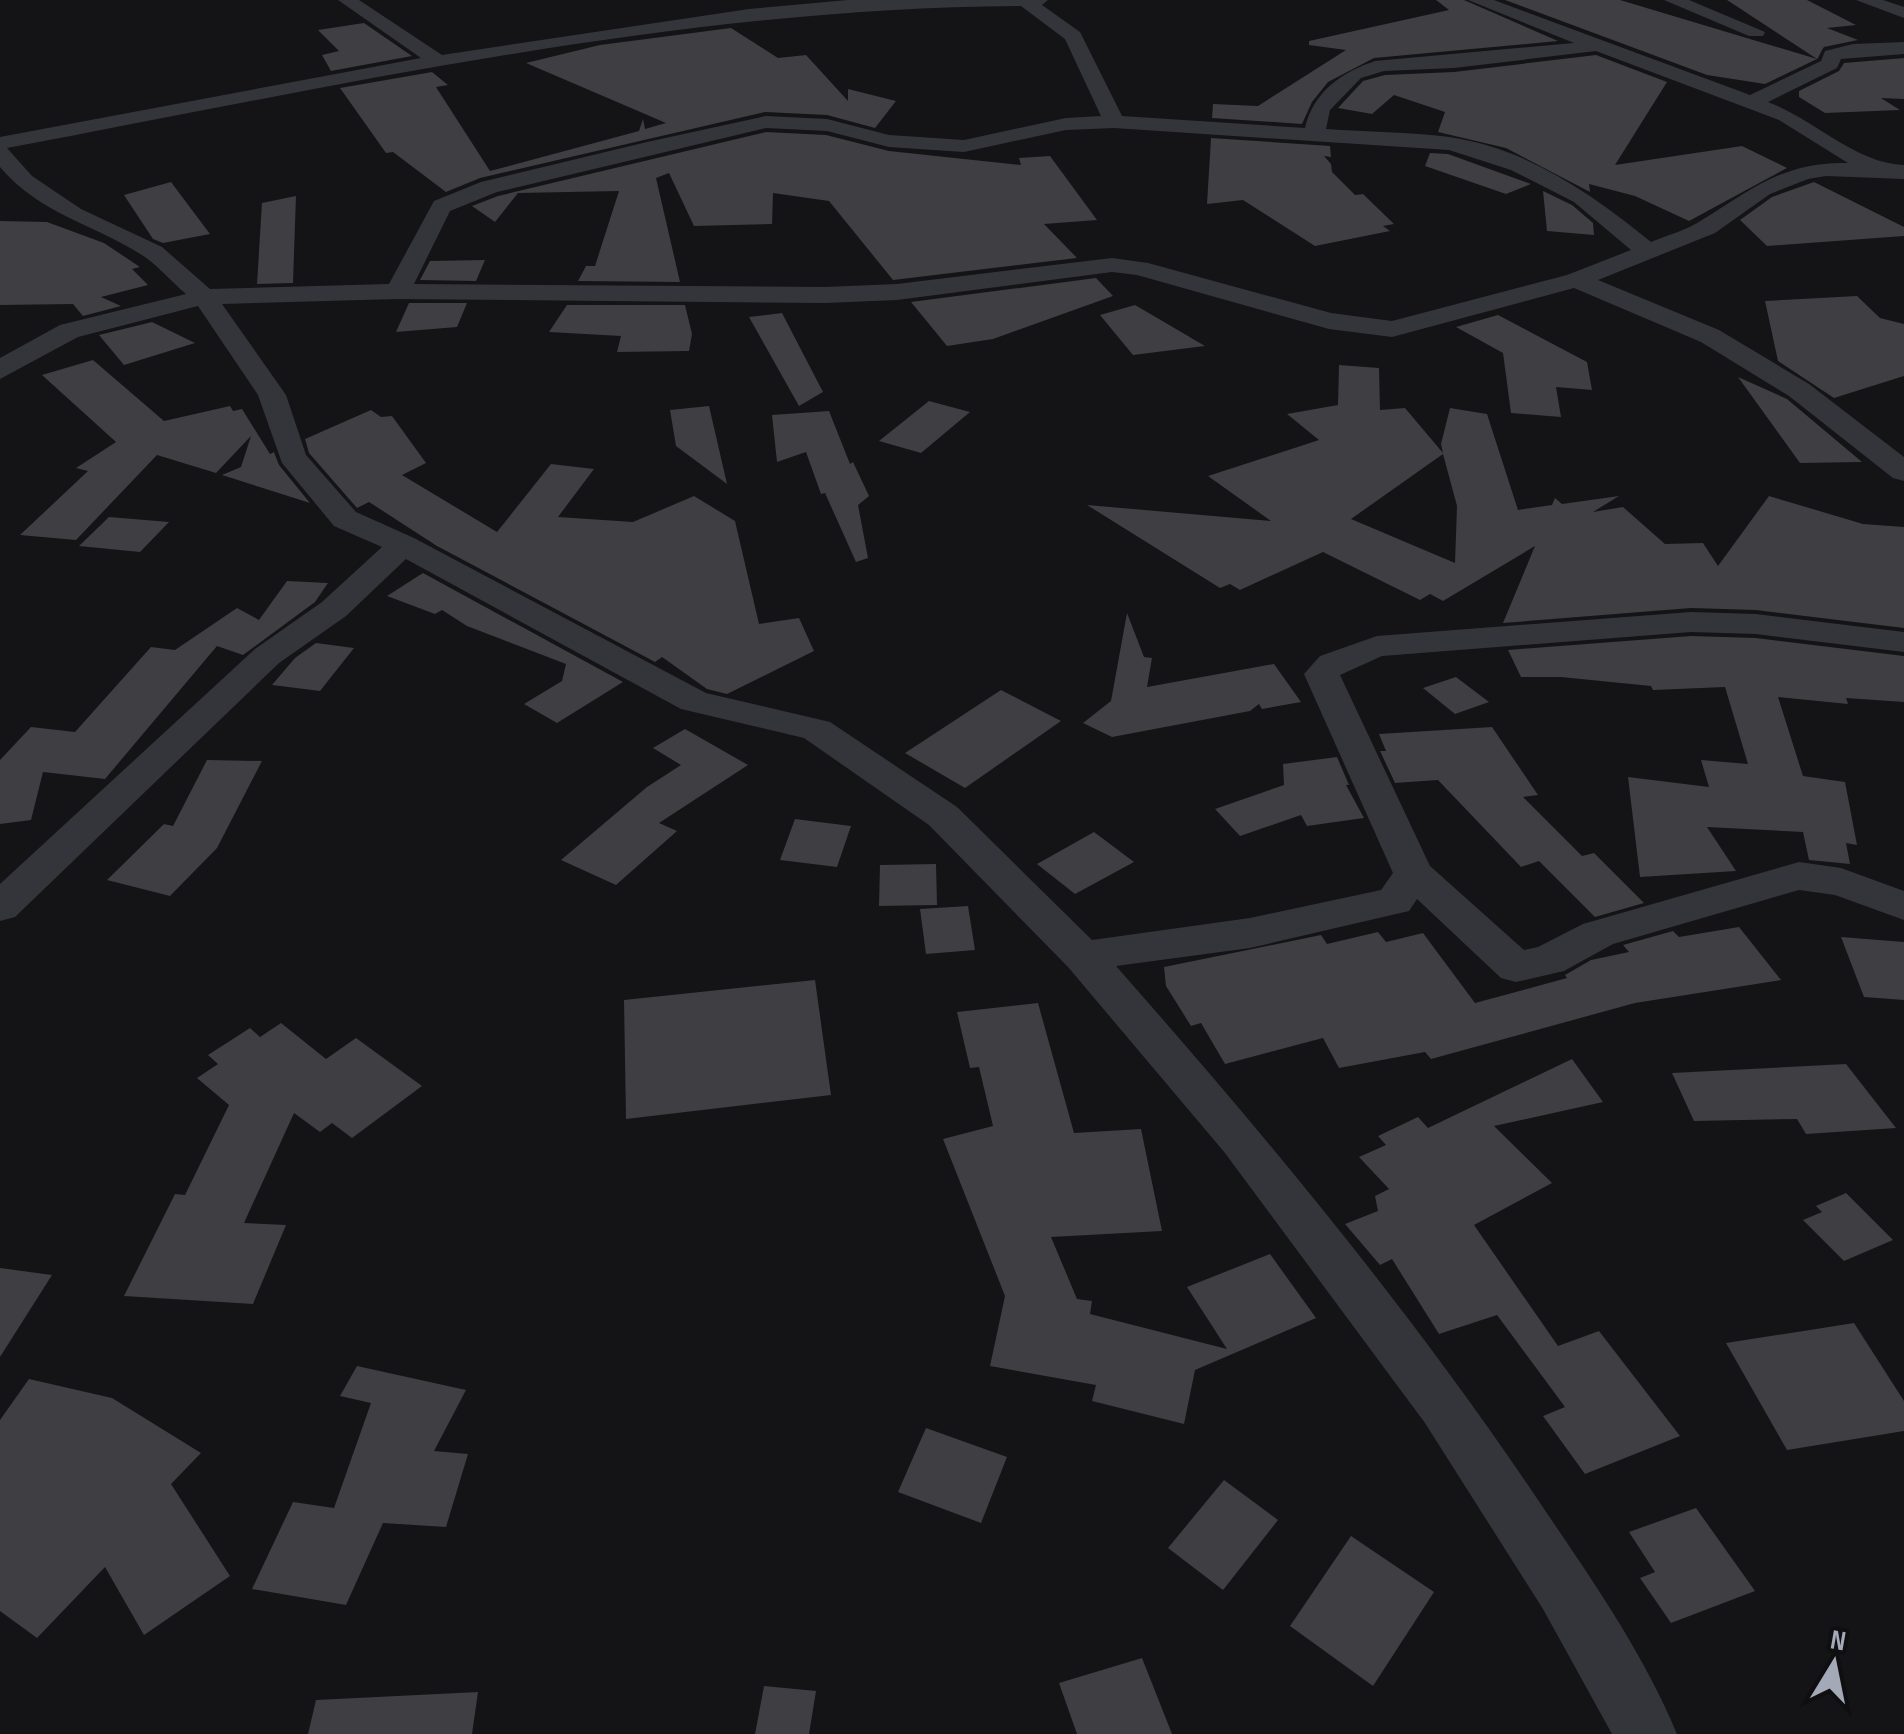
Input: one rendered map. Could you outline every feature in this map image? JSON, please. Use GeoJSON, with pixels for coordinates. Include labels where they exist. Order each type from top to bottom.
{"type":"FeatureCollection","features":[{"type":"Feature","properties":{"kind":"street"},"geometry":{"type":"LineString","coordinates":[[347,0],[438,61]]}},
{"type":"Feature","properties":{"kind":"street"},"geometry":{"type":"LineString","coordinates":[[722,0],[749,14]]}},
{"type":"Feature","properties":{"kind":"street"},"geometry":{"type":"LineString","coordinates":[[1477,0],[1786,116],[1904,186]]}},
{"type":"Feature","properties":{"kind":"street"},"geometry":{"type":"LineString","coordinates":[[1673,0],[1756,32]]}},
{"type":"Feature","properties":{"kind":"street"},"geometry":{"type":"LineString","coordinates":[[1865,0],[1904,13]]}},
{"type":"Feature","properties":{"kind":"street"},"geometry":{"type":"LineString","coordinates":[[0,143],[438,61],[749,14],[876,3],[1033,1],[1073,36],[1114,122]]}},
{"type":"Feature","properties":{"kind":"street"},"geometry":{"type":"LineString","coordinates":[[1315,133],[1320,108],[1354,74],[1382,66],[1600,46]]}},
{"type":"Feature","properties":{"kind":"street"},"geometry":{"type":"LineString","coordinates":[[1752,102],[1830,64],[1832,55],[1904,48]]}},
{"type":"Feature","properties":{"kind":"street"},"geometry":{"type":"LineString","coordinates":[[398,290],[432,218],[442,206],[488,187],[766,122],[827,124],[889,141],[964,146],[1066,124],[1114,122],[1451,144],[1519,166],[1582,198],[1646,250]]}},
{"type":"Feature","properties":{"kind":"street"},"geometry":{"type":"LineString","coordinates":[[0,152],[24,181],[72,214],[153,252],[204,297],[272,395],[292,457],[345,519],[403,545],[694,701],[818,730],[943,816],[1083,956],[1242,1140],[1444,1406],[1564,1589],[1646,1734]]}},
{"type":"Feature","properties":{"kind":"street"},"geometry":{"type":"LineString","coordinates":[[0,371],[29,350],[70,331],[204,297],[398,290],[732,297],[897,292],[1112,265],[1139,268],[1328,321],[1392,329],[1576,280],[1707,228],[1762,190],[1803,173],[1904,172]]}},
{"type":"Feature","properties":{"kind":"street"},"geometry":{"type":"LineString","coordinates":[[1576,280],[1710,336],[1799,390],[1904,472]]}},
{"type":"Feature","properties":{"kind":"street"},"geometry":{"type":"LineString","coordinates":[[0,907],[266,656],[334,609],[403,545]]}},
{"type":"Feature","properties":{"kind":"street"},"geometry":{"type":"LineString","coordinates":[[1904,642],[1756,624],[1691,622],[1376,646],[1332,663],[1322,674],[1414,873],[1516,967],[1549,960],[1598,934],[1800,876],[1841,882],[1904,906]]}},
{"type":"Feature","properties":{"kind":"street"},"geometry":{"type":"LineString","coordinates":[[1083,956],[1250,933],[1396,901],[1414,873]]}},
{"type":"Feature","properties":{"kind":"building"},"geometry":{"type":"Polygon","coordinates":[[[1436,0],[1464,0],[1558,41],[1374,58],[1328,82],[1312,102],[1302,124],[1212,118],[1213,104],[1258,106],[1346,50],[1309,45],[1309,41],[1449,10],[1436,0]]]}},
{"type":"Feature","properties":{"kind":"building"},"geometry":{"type":"Polygon","coordinates":[[[1505,0],[1620,0],[1817,59],[1765,84],[1707,75],[1505,0]]]}},
{"type":"Feature","properties":{"kind":"building"},"geometry":{"type":"Polygon","coordinates":[[[1727,0],[1807,0],[1856,25],[1827,28],[1858,40],[1824,47],[1817,59],[1727,0]]]}},
{"type":"Feature","properties":{"kind":"building"},"geometry":{"type":"Polygon","coordinates":[[[364,23],[412,56],[331,71],[322,55],[339,51],[318,30],[364,23]]]}},
{"type":"Feature","properties":{"kind":"building"},"geometry":{"type":"Polygon","coordinates":[[[731,28],[778,58],[806,55],[848,101],[848,89],[896,101],[875,128],[827,115],[765,112],[480,178],[446,192],[393,152],[386,153],[340,88],[432,72],[448,85],[436,87],[490,171],[639,131],[643,119],[645,129],[666,123],[526,63],[600,45],[731,28]]]}},
{"type":"Feature","properties":{"kind":"building"},"geometry":{"type":"Polygon","coordinates":[[[1596,55],[1667,82],[1615,165],[1742,146],[1787,168],[1689,221],[1635,196],[1589,184],[1590,192],[1506,148],[1438,132],[1445,112],[1394,95],[1372,114],[1338,108],[1363,81],[1385,75],[1454,72],[1596,55]]]}},
{"type":"Feature","properties":{"kind":"building"},"geometry":{"type":"Polygon","coordinates":[[[1904,58],[1904,99],[1881,98],[1900,110],[1825,113],[1799,97],[1799,91],[1839,71],[1844,63],[1904,58]]]}},
{"type":"Feature","properties":{"kind":"building"},"geometry":{"type":"Polygon","coordinates":[[[766,132],[826,135],[889,151],[1021,165],[1019,158],[1050,156],[1097,220],[1044,224],[1077,258],[893,280],[829,201],[773,193],[772,224],[694,226],[669,173],[656,178],[680,282],[578,281],[586,266],[595,266],[619,191],[518,193],[495,222],[472,206],[498,196],[766,132]]]}},
{"type":"Feature","properties":{"kind":"building"},"geometry":{"type":"Polygon","coordinates":[[[1211,138],[1330,146],[1331,157],[1324,156],[1332,172],[1355,195],[1363,194],[1394,224],[1383,226],[1390,231],[1315,246],[1243,200],[1207,204],[1211,138]]]}},
{"type":"Feature","properties":{"kind":"building"},"geometry":{"type":"Polygon","coordinates":[[[1430,153],[1448,154],[1531,184],[1506,194],[1425,166],[1430,153]]]}},
{"type":"Feature","properties":{"kind":"building"},"geometry":{"type":"Polygon","coordinates":[[[171,182],[210,234],[163,243],[153,239],[124,195],[171,182]]]}},
{"type":"Feature","properties":{"kind":"building"},"geometry":{"type":"Polygon","coordinates":[[[1814,182],[1904,227],[1904,236],[1767,246],[1740,220],[1772,197],[1814,182]]]}},
{"type":"Feature","properties":{"kind":"building"},"geometry":{"type":"Polygon","coordinates":[[[1543,191],[1572,205],[1593,223],[1594,235],[1547,231],[1543,191]]]}},
{"type":"Feature","properties":{"kind":"building"},"geometry":{"type":"Polygon","coordinates":[[[296,196],[293,283],[257,284],[262,203],[296,196]]]}},
{"type":"Feature","properties":{"kind":"building"},"geometry":{"type":"Polygon","coordinates":[[[0,221],[47,222],[104,243],[140,267],[132,269],[148,285],[101,297],[121,306],[83,316],[73,304],[0,305],[0,221]]]}},
{"type":"Feature","properties":{"kind":"building"},"geometry":{"type":"Polygon","coordinates":[[[485,260],[476,281],[420,280],[430,261],[485,260]]]}},
{"type":"Feature","properties":{"kind":"building"},"geometry":{"type":"Polygon","coordinates":[[[1096,278],[1113,296],[993,339],[947,346],[911,302],[1096,278]]]}},
{"type":"Feature","properties":{"kind":"building"},"geometry":{"type":"Polygon","coordinates":[[[1857,296],[1880,318],[1904,324],[1904,376],[1834,398],[1778,361],[1765,301],[1857,296]]]}},
{"type":"Feature","properties":{"kind":"building"},"geometry":{"type":"Polygon","coordinates":[[[409,303],[467,303],[457,327],[396,332],[409,303]]]}},
{"type":"Feature","properties":{"kind":"building"},"geometry":{"type":"Polygon","coordinates":[[[567,305],[685,305],[692,334],[689,351],[617,352],[621,336],[549,332],[567,305]]]}},
{"type":"Feature","properties":{"kind":"building"},"geometry":{"type":"Polygon","coordinates":[[[1135,305],[1205,346],[1133,355],[1100,315],[1135,305]]]}},
{"type":"Feature","properties":{"kind":"building"},"geometry":{"type":"Polygon","coordinates":[[[782,313],[823,392],[799,406],[749,317],[782,313]]]}},
{"type":"Feature","properties":{"kind":"building"},"geometry":{"type":"Polygon","coordinates":[[[1498,315],[1587,362],[1592,390],[1556,387],[1561,417],[1511,413],[1503,353],[1456,327],[1498,315]]]}},
{"type":"Feature","properties":{"kind":"building"},"geometry":{"type":"Polygon","coordinates":[[[152,322],[195,343],[124,365],[99,335],[152,322]]]}},
{"type":"Feature","properties":{"kind":"building"},"geometry":{"type":"Polygon","coordinates":[[[93,360],[164,421],[230,406],[233,411],[242,409],[270,454],[274,452],[279,465],[310,503],[222,475],[241,467],[251,436],[216,473],[157,455],[76,540],[20,535],[88,471],[76,468],[116,442],[42,375],[93,360]]]}},
{"type":"Feature","properties":{"kind":"building"},"geometry":{"type":"Polygon","coordinates":[[[1339,365],[1379,368],[1380,410],[1405,408],[1443,453],[1441,444],[1450,408],[1487,414],[1518,510],[1552,505],[1555,498],[1562,504],[1619,496],[1593,512],[1623,507],[1665,544],[1703,543],[1718,566],[1769,496],[1863,524],[1904,527],[1904,628],[1756,610],[1691,608],[1503,623],[1535,546],[1443,601],[1430,594],[1420,600],[1323,552],[1240,590],[1230,584],[1220,588],[1087,505],[1271,521],[1208,476],[1319,440],[1287,414],[1338,405],[1339,365]],[[1443,454],[1351,519],[1455,563],[1457,506],[1443,454]]]}},
{"type":"Feature","properties":{"kind":"building"},"geometry":{"type":"Polygon","coordinates":[[[1738,377],[1787,399],[1862,462],[1800,463],[1738,377]]]}},
{"type":"Feature","properties":{"kind":"building"},"geometry":{"type":"Polygon","coordinates":[[[929,401],[970,412],[921,453],[879,441],[929,401]]]}},
{"type":"Feature","properties":{"kind":"building"},"geometry":{"type":"Polygon","coordinates":[[[709,406],[727,484],[676,446],[670,410],[709,406]]]}},
{"type":"Feature","properties":{"kind":"building"},"geometry":{"type":"Polygon","coordinates":[[[371,410],[381,417],[392,416],[426,463],[402,475],[497,532],[551,464],[594,469],[558,517],[633,522],[694,496],[735,521],[759,624],[799,618],[814,651],[727,694],[707,689],[662,657],[655,662],[437,546],[369,502],[357,508],[309,453],[305,439],[371,410]]]}},
{"type":"Feature","properties":{"kind":"building"},"geometry":{"type":"Polygon","coordinates":[[[829,411],[850,464],[853,462],[869,496],[858,505],[868,558],[856,562],[825,493],[821,494],[806,452],[777,462],[772,415],[829,411]]]}},
{"type":"Feature","properties":{"kind":"building"},"geometry":{"type":"Polygon","coordinates":[[[109,517],[169,522],[140,552],[79,546],[109,517]]]}},
{"type":"Feature","properties":{"kind":"building"},"geometry":{"type":"Polygon","coordinates":[[[423,573],[623,682],[557,723],[524,704],[562,681],[566,664],[467,626],[442,610],[435,614],[387,596],[423,573]]]}},
{"type":"Feature","properties":{"kind":"building"},"geometry":{"type":"Polygon","coordinates":[[[287,581],[328,583],[315,602],[243,655],[217,646],[105,779],[43,772],[31,820],[0,824],[0,760],[31,727],[75,732],[151,647],[175,650],[237,608],[259,620],[287,581]]]}},
{"type":"Feature","properties":{"kind":"building"},"geometry":{"type":"Polygon","coordinates":[[[1127,613],[1144,657],[1152,658],[1147,687],[1274,664],[1301,702],[1262,709],[1259,704],[1250,711],[1112,737],[1083,723],[1111,701],[1127,613]]]}},
{"type":"Feature","properties":{"kind":"building"},"geometry":{"type":"Polygon","coordinates":[[[1691,636],[1756,638],[1904,656],[1904,702],[1846,698],[1848,704],[1778,697],[1803,776],[1845,782],[1857,845],[1846,843],[1850,864],[1809,860],[1803,832],[1707,827],[1736,871],[1640,877],[1628,777],[1709,787],[1701,760],[1748,764],[1725,687],[1653,690],[1651,686],[1561,677],[1521,677],[1508,650],[1691,636]]]}},
{"type":"Feature","properties":{"kind":"building"},"geometry":{"type":"Polygon","coordinates":[[[316,643],[354,648],[320,691],[272,685],[295,658],[316,643]]]}},
{"type":"Feature","properties":{"kind":"building"},"geometry":{"type":"Polygon","coordinates":[[[1456,677],[1489,702],[1455,714],[1423,688],[1456,677]]]}},
{"type":"Feature","properties":{"kind":"building"},"geometry":{"type":"Polygon","coordinates":[[[1001,690],[1061,721],[965,788],[905,753],[1001,690]]]}},
{"type":"Feature","properties":{"kind":"building"},"geometry":{"type":"Polygon","coordinates":[[[1492,727],[1538,795],[1523,797],[1582,856],[1594,853],[1644,903],[1595,917],[1539,861],[1521,867],[1438,780],[1395,783],[1380,751],[1386,751],[1379,734],[1492,727]]]}},
{"type":"Feature","properties":{"kind":"building"},"geometry":{"type":"Polygon","coordinates":[[[685,729],[748,765],[659,823],[677,831],[616,885],[561,860],[647,787],[681,765],[653,748],[685,729]]]}},
{"type":"Feature","properties":{"kind":"building"},"geometry":{"type":"Polygon","coordinates":[[[1337,757],[1346,785],[1364,818],[1307,826],[1301,815],[1240,836],[1215,809],[1284,785],[1283,764],[1337,757]]]}},
{"type":"Feature","properties":{"kind":"building"},"geometry":{"type":"Polygon","coordinates":[[[207,760],[262,761],[217,848],[170,896],[107,880],[164,824],[173,826],[207,760]]]}},
{"type":"Feature","properties":{"kind":"building"},"geometry":{"type":"Polygon","coordinates":[[[795,819],[851,826],[837,867],[780,860],[795,819]]]}},
{"type":"Feature","properties":{"kind":"building"},"geometry":{"type":"Polygon","coordinates":[[[1094,832],[1134,862],[1075,894],[1037,864],[1094,832]]]}},
{"type":"Feature","properties":{"kind":"building"},"geometry":{"type":"Polygon","coordinates":[[[936,864],[937,905],[879,906],[880,865],[936,864]]]}},
{"type":"Feature","properties":{"kind":"building"},"geometry":{"type":"Polygon","coordinates":[[[968,906],[975,950],[926,954],[920,909],[968,906]]]}},
{"type":"Feature","properties":{"kind":"building"},"geometry":{"type":"Polygon","coordinates":[[[1739,927],[1781,980],[1635,1003],[1431,1059],[1425,1052],[1339,1068],[1323,1038],[1225,1064],[1201,1023],[1191,1026],[1166,986],[1164,967],[1321,935],[1327,944],[1378,932],[1386,942],[1423,933],[1475,1003],[1567,978],[1565,975],[1591,960],[1629,952],[1623,945],[1673,931],[1679,937],[1739,927]]]}},
{"type":"Feature","properties":{"kind":"building"},"geometry":{"type":"Polygon","coordinates":[[[1841,937],[1904,942],[1904,1000],[1864,997],[1841,937]]]}},
{"type":"Feature","properties":{"kind":"building"},"geometry":{"type":"Polygon","coordinates":[[[815,980],[831,1095],[626,1119],[624,1000],[815,980]]]}},
{"type":"Feature","properties":{"kind":"building"},"geometry":{"type":"Polygon","coordinates":[[[1038,1003],[1074,1133],[1141,1129],[1162,1231],[1051,1237],[1077,1299],[1092,1301],[1090,1314],[1227,1349],[1187,1287],[1270,1254],[1316,1318],[1195,1370],[1184,1424],[1092,1401],[1096,1385],[990,1366],[1005,1296],[943,1139],[993,1126],[979,1067],[970,1068],[957,1012],[1038,1003]]]}},
{"type":"Feature","properties":{"kind":"building"},"geometry":{"type":"Polygon","coordinates":[[[281,1023],[326,1059],[356,1038],[422,1086],[352,1138],[332,1123],[320,1132],[294,1113],[244,1223],[286,1225],[253,1304],[124,1296],[175,1194],[185,1195],[229,1105],[197,1078],[218,1064],[208,1055],[250,1028],[260,1037],[281,1023]]]}},
{"type":"Feature","properties":{"kind":"building"},"geometry":{"type":"Polygon","coordinates":[[[1572,1059],[1603,1102],[1494,1126],[1552,1183],[1474,1225],[1558,1346],[1599,1331],[1680,1436],[1585,1474],[1543,1416],[1565,1407],[1497,1315],[1439,1334],[1392,1259],[1380,1265],[1345,1224],[1378,1211],[1375,1196],[1389,1189],[1359,1157],[1386,1145],[1378,1136],[1418,1117],[1428,1128],[1572,1059]]]}},
{"type":"Feature","properties":{"kind":"building"},"geometry":{"type":"Polygon","coordinates":[[[1846,1064],[1896,1128],[1806,1134],[1797,1119],[1694,1121],[1672,1073],[1846,1064]]]}},
{"type":"Feature","properties":{"kind":"building"},"geometry":{"type":"Polygon","coordinates":[[[1846,1193],[1893,1240],[1844,1261],[1803,1220],[1822,1212],[1816,1206],[1846,1193]]]}},
{"type":"Feature","properties":{"kind":"building"},"geometry":{"type":"Polygon","coordinates":[[[0,1268],[52,1275],[0,1357],[0,1268]]]}},
{"type":"Feature","properties":{"kind":"building"},"geometry":{"type":"Polygon","coordinates":[[[1854,1323],[1904,1401],[1904,1431],[1787,1450],[1726,1343],[1854,1323]]]}},
{"type":"Feature","properties":{"kind":"building"},"geometry":{"type":"Polygon","coordinates":[[[357,1366],[466,1390],[434,1451],[468,1454],[446,1527],[383,1523],[346,1605],[252,1589],[293,1502],[334,1508],[371,1403],[340,1396],[357,1366]]]}},
{"type":"Feature","properties":{"kind":"building"},"geometry":{"type":"Polygon","coordinates":[[[29,1379],[112,1398],[201,1453],[171,1484],[230,1576],[144,1635],[105,1567],[37,1638],[0,1611],[0,1420],[29,1379]]]}},
{"type":"Feature","properties":{"kind":"building"},"geometry":{"type":"Polygon","coordinates":[[[926,1428],[1007,1457],[981,1523],[898,1492],[926,1428]]]}},
{"type":"Feature","properties":{"kind":"building"},"geometry":{"type":"Polygon","coordinates":[[[1224,1480],[1278,1520],[1223,1590],[1168,1548],[1224,1480]]]}},
{"type":"Feature","properties":{"kind":"building"},"geometry":{"type":"Polygon","coordinates":[[[1696,1508],[1755,1591],[1671,1623],[1640,1578],[1655,1572],[1629,1532],[1696,1508]]]}},
{"type":"Feature","properties":{"kind":"building"},"geometry":{"type":"Polygon","coordinates":[[[1351,1536],[1434,1592],[1373,1686],[1290,1626],[1351,1536]]]}},
{"type":"Feature","properties":{"kind":"building"},"geometry":{"type":"Polygon","coordinates":[[[1142,1658],[1172,1734],[1077,1734],[1059,1683],[1142,1658]]]}},
{"type":"Feature","properties":{"kind":"building"},"geometry":{"type":"Polygon","coordinates":[[[764,1686],[816,1691],[809,1734],[755,1734],[764,1686]]]}},
{"type":"Feature","properties":{"kind":"building"},"geometry":{"type":"Polygon","coordinates":[[[478,1692],[472,1734],[308,1734],[316,1700],[478,1692]]]}}]}
